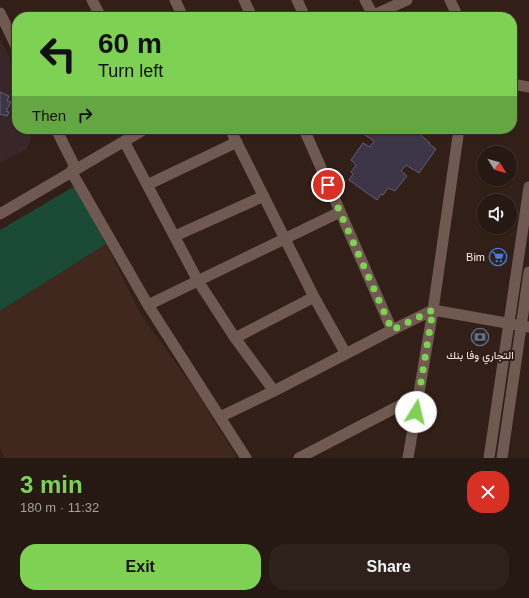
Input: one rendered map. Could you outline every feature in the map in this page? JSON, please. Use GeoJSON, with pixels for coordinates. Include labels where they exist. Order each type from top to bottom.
{"type":"FeatureCollection","features":[{"type":"Feature","properties":{"kind":"street"},"geometry":{"type":"LineString","coordinates":[[92,0],[98,12]]}},
{"type":"Feature","properties":{"kind":"street"},"geometry":{"type":"LineString","coordinates":[[175,0],[181,12]]}},
{"type":"Feature","properties":{"kind":"street"},"geometry":{"type":"LineString","coordinates":[[244,0],[250,12]]}},
{"type":"Feature","properties":{"kind":"street"},"geometry":{"type":"LineString","coordinates":[[297,0],[303,12]]}},
{"type":"Feature","properties":{"kind":"street"},"geometry":{"type":"LineString","coordinates":[[365,0],[370,12]]}},
{"type":"Feature","properties":{"kind":"street"},"geometry":{"type":"LineString","coordinates":[[381,12],[407,0]]}},
{"type":"Feature","properties":{"kind":"street"},"geometry":{"type":"LineString","coordinates":[[450,0],[456,12]]}},
{"type":"Feature","properties":{"kind":"street"},"geometry":{"type":"LineString","coordinates":[[0,13],[12,38]]}},
{"type":"Feature","properties":{"kind":"street"},"geometry":{"type":"LineString","coordinates":[[517,85],[529,88]]}},
{"type":"Feature","properties":{"kind":"street"},"geometry":{"type":"LineString","coordinates":[[58,134],[73,170],[148,305],[246,458]]}},
{"type":"Feature","properties":{"kind":"street"},"geometry":{"type":"LineString","coordinates":[[0,214],[136,134]]}},
{"type":"Feature","properties":{"kind":"street"},"geometry":{"type":"LineString","coordinates":[[233,134],[314,297],[346,354]]}},
{"type":"Feature","properties":{"kind":"street"},"geometry":{"type":"LineString","coordinates":[[306,134],[392,330]]}},
{"type":"Feature","properties":{"kind":"street"},"geometry":{"type":"LineString","coordinates":[[408,458],[433,310],[458,134]]}},
{"type":"Feature","properties":{"kind":"street"},"geometry":{"type":"LineString","coordinates":[[124,141],[198,281],[235,338],[274,391]]}},
{"type":"Feature","properties":{"kind":"street"},"geometry":{"type":"LineString","coordinates":[[147,185],[237,142]]}},
{"type":"Feature","properties":{"kind":"street"},"geometry":{"type":"LineString","coordinates":[[489,458],[529,187]]}},
{"type":"Feature","properties":{"kind":"street"},"geometry":{"type":"LineString","coordinates":[[175,236],[264,196]]}},
{"type":"Feature","properties":{"kind":"street"},"geometry":{"type":"LineString","coordinates":[[148,305],[340,212]]}},
{"type":"Feature","properties":{"kind":"street"},"geometry":{"type":"LineString","coordinates":[[502,458],[525,327],[529,272]]}},
{"type":"Feature","properties":{"kind":"street"},"geometry":{"type":"LineString","coordinates":[[235,338],[314,297]]}},
{"type":"Feature","properties":{"kind":"street"},"geometry":{"type":"LineString","coordinates":[[220,417],[433,310],[525,327]]}},
{"type":"Feature","properties":{"kind":"street"},"geometry":{"type":"LineString","coordinates":[[299,458],[418,396]]}},
{"type":"Feature","properties":{"kind":"shaded area"},"geometry":{"type":"Polygon","coordinates":[[[0,39],[12,63],[12,134],[32,134],[27,149],[0,163],[0,39]]]}},
{"type":"Feature","properties":{"kind":"shaded area"},"geometry":{"type":"Polygon","coordinates":[[[106,244],[141,315],[196,391],[237,458],[5,458],[0,448],[0,311],[106,244]]]}},
{"type":"Feature","properties":{"kind":"green space"},"geometry":{"type":"Polygon","coordinates":[[[75,186],[106,244],[0,311],[0,230],[75,186]]]}},
{"type":"Feature","properties":{"kind":"building"},"geometry":{"type":"Polygon","coordinates":[[[0,92],[9,96],[7,101],[11,102],[6,111],[9,112],[7,116],[0,114],[0,92]]]}},
{"type":"Feature","properties":{"kind":"building"},"geometry":{"type":"Polygon","coordinates":[[[364,134],[419,134],[436,149],[419,173],[406,165],[401,171],[407,176],[395,191],[388,188],[377,200],[349,180],[353,174],[351,172],[356,165],[351,160],[363,143],[370,147],[374,141],[364,134]]]}},
{"type":"Feature","properties":{"kind":"place","name":"Bim"},"geometry":{"type":"Point","coordinates":[498,257]}},
{"type":"Feature","properties":{"kind":"place","name":"التجاري وفا بنك"},"geometry":{"type":"Point","coordinates":[480,337]}},
{"type":"Feature","properties":{"kind":"route"},"geometry":{"type":"LineString","coordinates":[[328,185],[392,330],[433,310],[416,412]]}}]}
